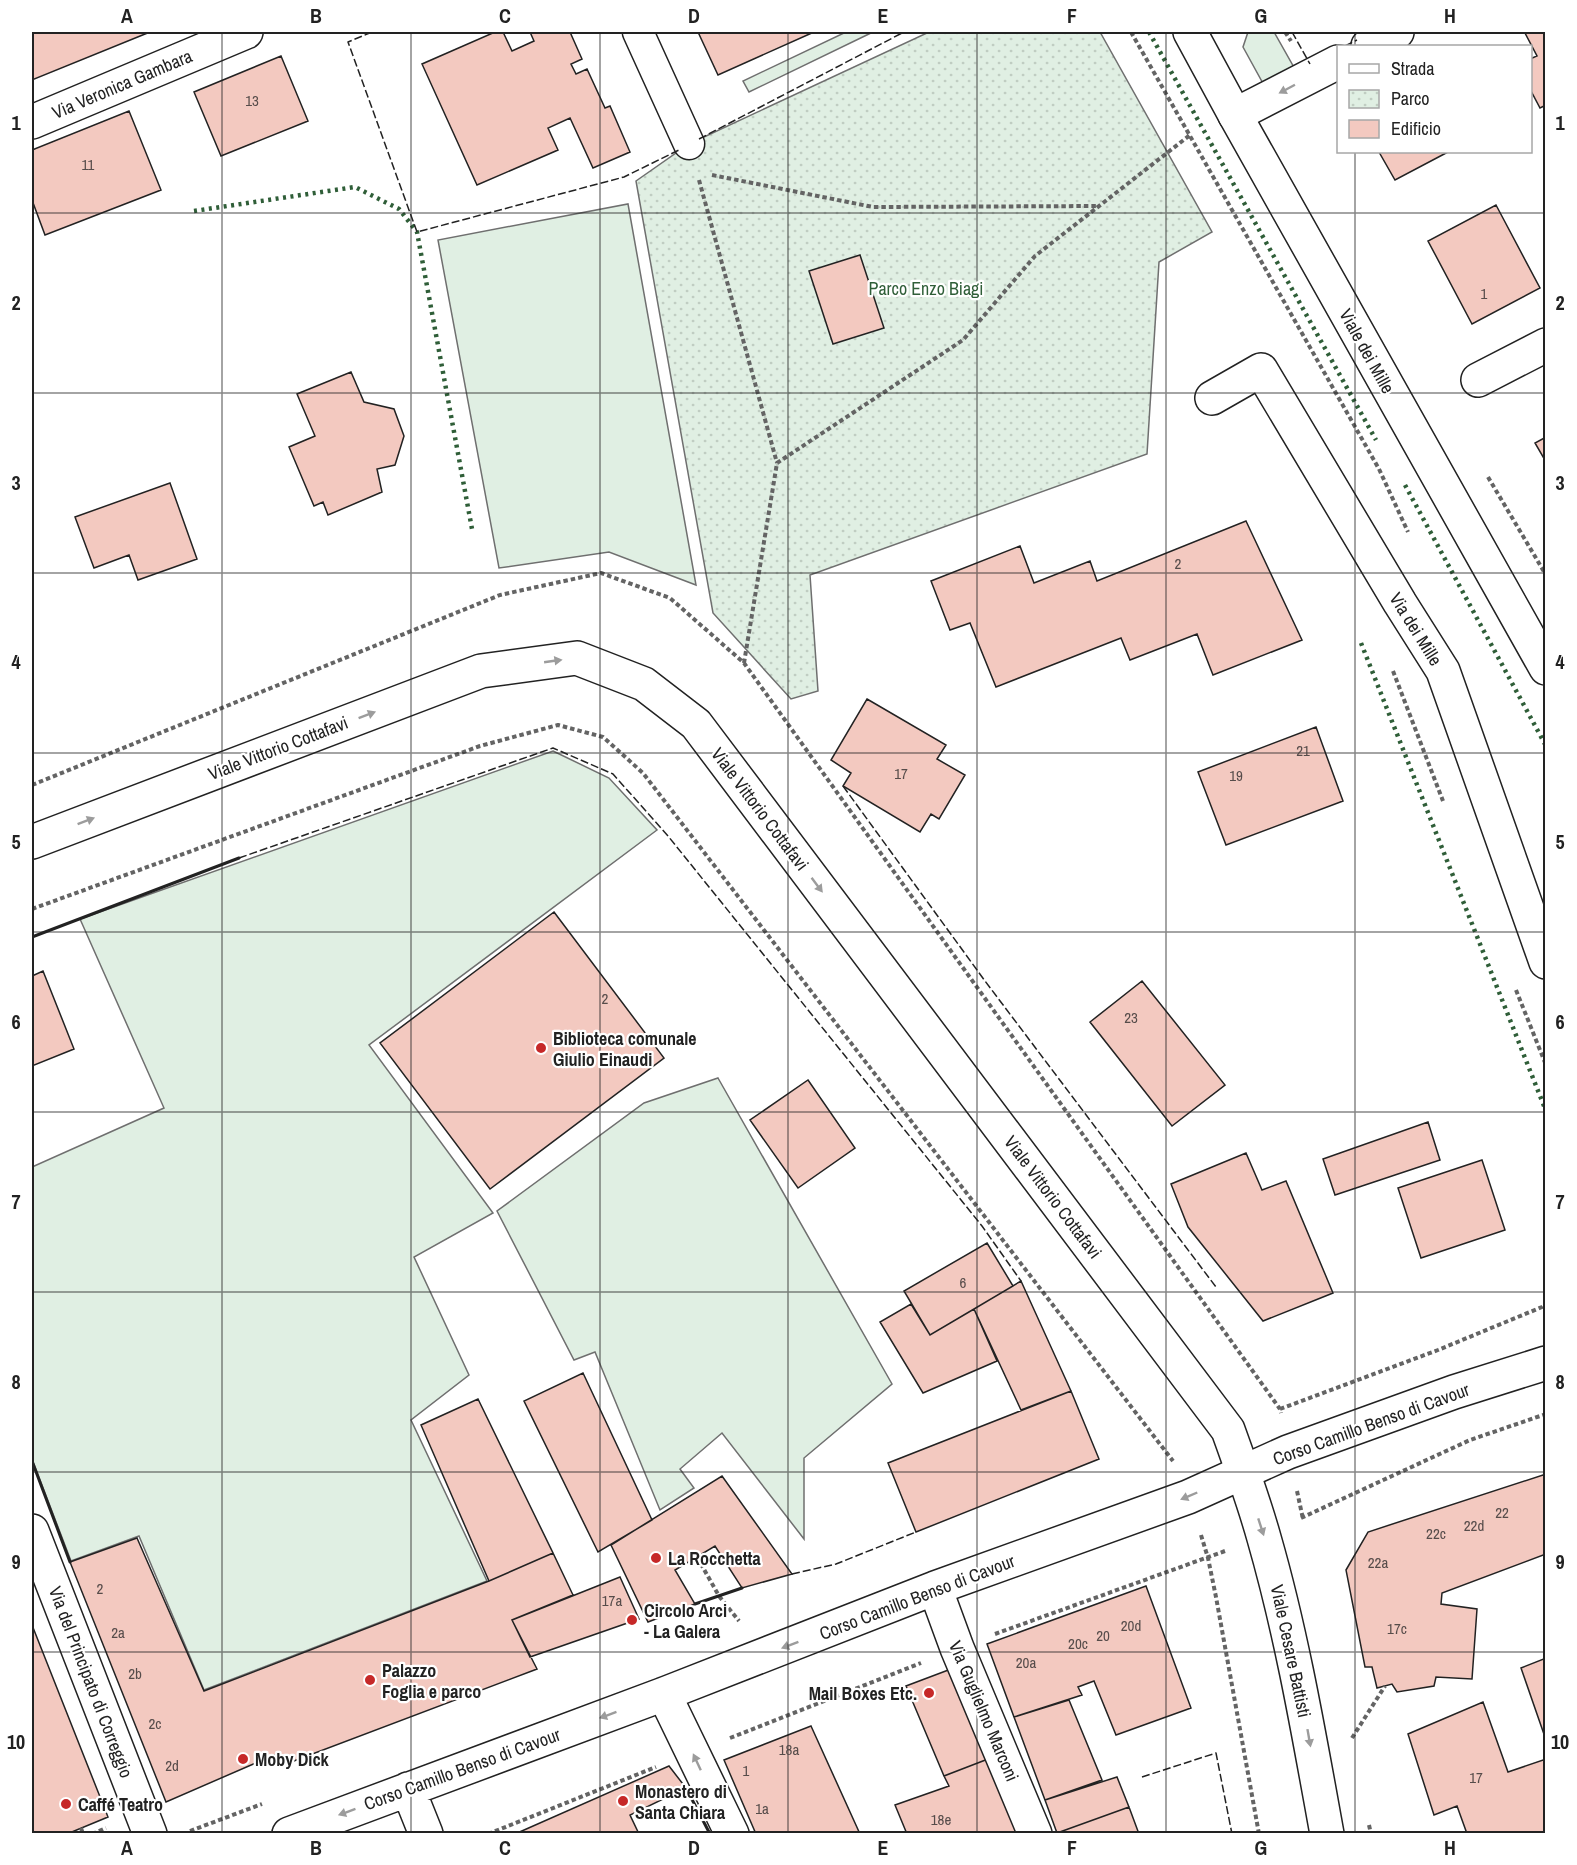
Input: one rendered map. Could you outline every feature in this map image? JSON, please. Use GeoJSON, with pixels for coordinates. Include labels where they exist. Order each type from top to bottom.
{"type":"FeatureCollection","features":[{"type":"Feature","properties":{"kind":"street","name":"Via Veronica Gambara"},"geometry":{"type":"LineString","coordinates":[[32,122],[246,32]]}},
{"type":"Feature","properties":{"kind":"street"},"geometry":{"type":"LineString","coordinates":[[638,32],[693,158]]}},
{"type":"Feature","properties":{"kind":"street","name":"Viale dei Mille"},"geometry":{"type":"LineString","coordinates":[[1190,32],[1545,668]]}},
{"type":"Feature","properties":{"kind":"street"},"geometry":{"type":"LineString","coordinates":[[1370,45],[1397,32]]}},
{"type":"Feature","properties":{"kind":"street"},"geometry":{"type":"LineString","coordinates":[[1235,115],[1337,63]]}},
{"type":"Feature","properties":{"kind":"street"},"geometry":{"type":"LineString","coordinates":[[1478,380],[1545,345]]}},
{"type":"Feature","properties":{"kind":"street","name":"Via dei Mille"},"geometry":{"type":"LineString","coordinates":[[1212,398],[1261,370],[1443,671],[1545,962]]}},
{"type":"Feature","properties":{"kind":"street","name":"Viale Vittorio Cottafavi"},"geometry":{"type":"LineString","coordinates":[[32,842],[481,671],[577,658],[644,684],[696,724],[1228,1430],[1243,1472]]}},
{"type":"Feature","properties":{"kind":"street","name":"Corso Camillo Benso di Cavour"},"geometry":{"type":"LineString","coordinates":[[289,1833],[664,1694],[935,1588],[1188,1497],[1288,1452],[1454,1392],[1545,1363]]}},
{"type":"Feature","properties":{"kind":"street","name":"Viale Cesare Battisti"},"geometry":{"type":"LineString","coordinates":[[1243,1472],[1264,1536],[1304,1709],[1326,1833]]}},
{"type":"Feature","properties":{"kind":"street","name":"Via del Principato di Correggio"},"geometry":{"type":"LineString","coordinates":[[32,1531],[150,1833]]}},
{"type":"Feature","properties":{"kind":"street","name":"Via Guglielmo Marconi"},"geometry":{"type":"LineString","coordinates":[[935,1588],[957,1647],[1035,1833]]}},
{"type":"Feature","properties":{"kind":"street"},"geometry":{"type":"LineString","coordinates":[[664,1694],[732,1833]]}},
{"type":"Feature","properties":{"kind":"street"},"geometry":{"type":"LineString","coordinates":[[408,1789],[426,1833]]}},
{"type":"Feature","properties":{"kind":"path"},"geometry":{"type":"LineString","coordinates":[[1131,32],[1379,469]]}},
{"type":"Feature","properties":{"kind":"path"},"geometry":{"type":"LineString","coordinates":[[777,463],[963,340],[1035,256],[1190,135]]}},
{"type":"Feature","properties":{"kind":"path"},"geometry":{"type":"LineString","coordinates":[[693,158],[873,207],[1100,206]]}},
{"type":"Feature","properties":{"kind":"path"},"geometry":{"type":"LineString","coordinates":[[693,158],[777,463],[744,663]]}},
{"type":"Feature","properties":{"kind":"path"},"geometry":{"type":"LineString","coordinates":[[1483,468],[1545,575]]}},
{"type":"Feature","properties":{"kind":"path"},"geometry":{"type":"LineString","coordinates":[[32,785],[500,595],[602,573],[670,598],[744,663],[1280,1409],[1438,1350],[1545,1304]]}},
{"type":"Feature","properties":{"kind":"path"},"geometry":{"type":"LineString","coordinates":[[32,909],[480,746],[558,725],[603,737],[643,772],[1172,1458],[1188,1497],[1208,1558],[1259,1833]]}},
{"type":"Feature","properties":{"kind":"path"},"geometry":{"type":"LineString","coordinates":[[488,1833],[935,1658],[957,1647],[1264,1536],[1470,1440],[1545,1414]]}},
{"type":"Feature","properties":{"kind":"path"},"geometry":{"type":"LineString","coordinates":[[697,1557],[719,1596],[740,1622]]}},
{"type":"Feature","properties":{"kind":"path"},"geometry":{"type":"LineString","coordinates":[[1352,1738],[1385,1686]]}},
{"type":"Feature","properties":{"kind":"path"},"geometry":{"type":"LineString","coordinates":[[81,1828],[83,1833]]}},
{"type":"Feature","properties":{"kind":"green space"},"geometry":{"type":"Polygon","coordinates":[[[846,32],[873,32],[749,92],[743,81],[846,32]]]}},
{"type":"Feature","properties":{"kind":"green space","name":"Parco Enzo Biagi"},"geometry":{"type":"Polygon","coordinates":[[[929,32],[1100,32],[1212,232],[1159,262],[1147,454],[810,575],[818,691],[791,699],[713,613],[636,181],[689,144],[929,32]]]}},
{"type":"Feature","properties":{"kind":"green space"},"geometry":{"type":"Polygon","coordinates":[[[1248,32],[1274,32],[1296,71],[1265,87],[1243,47],[1248,32]]]}},
{"type":"Feature","properties":{"kind":"green space"},"geometry":{"type":"Polygon","coordinates":[[[628,204],[696,585],[609,552],[499,568],[438,240],[628,204]]]}},
{"type":"Feature","properties":{"kind":"green space"},"geometry":{"type":"Polygon","coordinates":[[[553,751],[609,778],[657,830],[369,1045],[493,1213],[414,1257],[469,1375],[411,1420],[487,1581],[204,1690],[139,1536],[71,1561],[32,1459],[32,1167],[164,1108],[80,919],[553,751]]]}},
{"type":"Feature","properties":{"kind":"green space"},"geometry":{"type":"Polygon","coordinates":[[[718,1078],[892,1384],[804,1458],[804,1539],[722,1433],[680,1469],[694,1488],[660,1510],[595,1352],[574,1360],[497,1211],[644,1103],[718,1078]]]}},
{"type":"Feature","properties":{"kind":"building"},"geometry":{"type":"Polygon","coordinates":[[[32,32],[150,32],[32,80],[32,32]]]}},
{"type":"Feature","properties":{"kind":"building"},"geometry":{"type":"Polygon","coordinates":[[[495,32],[503,32],[512,51],[534,41],[530,32],[570,32],[582,59],[571,64],[576,74],[587,69],[605,108],[610,106],[630,152],[593,168],[570,118],[548,128],[558,150],[477,185],[422,64],[495,32]]]}},
{"type":"Feature","properties":{"kind":"building"},"geometry":{"type":"Polygon","coordinates":[[[698,32],[814,32],[718,75],[698,32]]]}},
{"type":"Feature","properties":{"kind":"building"},"geometry":{"type":"Polygon","coordinates":[[[1546,32],[1546,105],[1540,108],[1532,93],[1532,58],[1537,56],[1525,33],[1546,32]]]}},
{"type":"Feature","properties":{"kind":"building"},"geometry":{"type":"Polygon","coordinates":[[[281,56],[308,121],[221,156],[194,92],[281,56]]]}},
{"type":"Feature","properties":{"kind":"building"},"geometry":{"type":"Polygon","coordinates":[[[129,111],[161,190],[45,235],[32,200],[32,150],[129,111]]]}},
{"type":"Feature","properties":{"kind":"building"},"geometry":{"type":"Polygon","coordinates":[[[1380,153],[1446,153],[1395,180],[1380,153]]]}},
{"type":"Feature","properties":{"kind":"building"},"geometry":{"type":"Polygon","coordinates":[[[1496,205],[1540,288],[1472,324],[1428,241],[1496,205]]]}},
{"type":"Feature","properties":{"kind":"building"},"geometry":{"type":"Polygon","coordinates":[[[860,255],[884,328],[833,344],[809,271],[860,255]]]}},
{"type":"Feature","properties":{"kind":"building"},"geometry":{"type":"Polygon","coordinates":[[[351,372],[364,402],[394,409],[404,436],[395,465],[377,469],[382,492],[328,515],[323,502],[314,506],[289,447],[315,436],[297,394],[351,372]]]}},
{"type":"Feature","properties":{"kind":"building"},"geometry":{"type":"Polygon","coordinates":[[[1546,437],[1546,462],[1535,443],[1546,437]]]}},
{"type":"Feature","properties":{"kind":"building"},"geometry":{"type":"Polygon","coordinates":[[[170,483],[197,559],[138,580],[129,555],[94,568],[75,517],[170,483]]]}},
{"type":"Feature","properties":{"kind":"building"},"geometry":{"type":"Polygon","coordinates":[[[1246,521],[1302,640],[1213,675],[1197,634],[1130,660],[1121,638],[996,687],[970,623],[950,630],[931,581],[1020,546],[1034,583],[1090,561],[1097,581],[1246,521]]]}},
{"type":"Feature","properties":{"kind":"building"},"geometry":{"type":"Polygon","coordinates":[[[867,699],[946,745],[937,759],[965,775],[939,819],[931,814],[920,832],[843,786],[851,773],[831,760],[867,699]]]}},
{"type":"Feature","properties":{"kind":"building"},"geometry":{"type":"Polygon","coordinates":[[[1316,727],[1343,801],[1226,845],[1198,772],[1316,727]]]}},
{"type":"Feature","properties":{"kind":"building"},"geometry":{"type":"Polygon","coordinates":[[[554,912],[664,1058],[490,1189],[380,1043],[554,912]]]}},
{"type":"Feature","properties":{"kind":"building"},"geometry":{"type":"Polygon","coordinates":[[[43,971],[74,1049],[32,1066],[32,976],[43,971]]]}},
{"type":"Feature","properties":{"kind":"building"},"geometry":{"type":"Polygon","coordinates":[[[1142,981],[1225,1085],[1172,1126],[1090,1022],[1142,981]]]}},
{"type":"Feature","properties":{"kind":"building"},"geometry":{"type":"Polygon","coordinates":[[[808,1080],[855,1148],[798,1188],[750,1120],[808,1080]]]}},
{"type":"Feature","properties":{"kind":"building"},"geometry":{"type":"Polygon","coordinates":[[[1428,1122],[1440,1160],[1335,1195],[1323,1159],[1428,1122]]]}},
{"type":"Feature","properties":{"kind":"building"},"geometry":{"type":"Polygon","coordinates":[[[1246,1153],[1262,1190],[1286,1181],[1333,1293],[1263,1321],[1188,1227],[1171,1184],[1246,1153]]]}},
{"type":"Feature","properties":{"kind":"building"},"geometry":{"type":"Polygon","coordinates":[[[1482,1160],[1505,1230],[1421,1258],[1398,1188],[1482,1160]]]}},
{"type":"Feature","properties":{"kind":"building"},"geometry":{"type":"Polygon","coordinates":[[[987,1243],[1013,1286],[930,1335],[904,1291],[987,1243]]]}},
{"type":"Feature","properties":{"kind":"building"},"geometry":{"type":"Polygon","coordinates":[[[1021,1281],[1071,1391],[1021,1410],[974,1309],[1021,1281]]]}},
{"type":"Feature","properties":{"kind":"building"},"geometry":{"type":"Polygon","coordinates":[[[911,1304],[930,1335],[974,1309],[997,1361],[923,1393],[880,1322],[911,1304]]]}},
{"type":"Feature","properties":{"kind":"building"},"geometry":{"type":"Polygon","coordinates":[[[583,1373],[652,1520],[598,1552],[524,1401],[583,1373]]]}},
{"type":"Feature","properties":{"kind":"building"},"geometry":{"type":"Polygon","coordinates":[[[1071,1391],[1099,1459],[916,1532],[888,1463],[1071,1391]]]}},
{"type":"Feature","properties":{"kind":"building"},"geometry":{"type":"Polygon","coordinates":[[[478,1399],[553,1553],[489,1581],[421,1425],[478,1399]]]}},
{"type":"Feature","properties":{"kind":"building"},"geometry":{"type":"Polygon","coordinates":[[[1546,1474],[1546,1554],[1442,1593],[1441,1604],[1477,1609],[1472,1679],[1436,1677],[1434,1686],[1397,1692],[1392,1684],[1377,1688],[1372,1667],[1365,1667],[1346,1570],[1368,1532],[1546,1474]]]}},
{"type":"Feature","properties":{"kind":"building","name":"La Rocchetta"},"geometry":{"type":"Polygon","coordinates":[[[722,1476],[792,1574],[742,1588],[715,1546],[675,1570],[695,1604],[648,1622],[611,1545],[722,1476]]]}},
{"type":"Feature","properties":{"kind":"building","name":"Palazzo Foglia e parco"},"geometry":{"type":"Polygon","coordinates":[[[137,1538],[204,1691],[489,1581],[553,1553],[573,1595],[512,1620],[537,1669],[278,1767],[274,1755],[166,1802],[70,1562],[137,1538]]]}},
{"type":"Feature","properties":{"kind":"building"},"geometry":{"type":"Polygon","coordinates":[[[620,1577],[639,1619],[530,1657],[512,1620],[620,1577]]]}},
{"type":"Feature","properties":{"kind":"building"},"geometry":{"type":"Polygon","coordinates":[[[1146,1586],[1191,1708],[1116,1735],[1094,1681],[1078,1687],[1082,1695],[1014,1717],[987,1644],[1146,1586]]]}},
{"type":"Feature","properties":{"kind":"building"},"geometry":{"type":"Polygon","coordinates":[[[32,1625],[108,1817],[67,1834],[32,1834],[32,1625]]]}},
{"type":"Feature","properties":{"kind":"building"},"geometry":{"type":"Polygon","coordinates":[[[1546,1658],[1546,1740],[1521,1668],[1546,1658]]]}},
{"type":"Feature","properties":{"kind":"building"},"geometry":{"type":"Polygon","coordinates":[[[951,1669],[988,1759],[944,1776],[906,1686],[951,1669]]]}},
{"type":"Feature","properties":{"kind":"building"},"geometry":{"type":"Polygon","coordinates":[[[1069,1700],[1102,1780],[1045,1800],[1014,1717],[1069,1700]]]}},
{"type":"Feature","properties":{"kind":"building"},"geometry":{"type":"Polygon","coordinates":[[[1483,1702],[1508,1772],[1546,1759],[1546,1834],[1464,1834],[1466,1831],[1457,1806],[1434,1815],[1408,1734],[1483,1702]]]}},
{"type":"Feature","properties":{"kind":"building"},"geometry":{"type":"Polygon","coordinates":[[[811,1726],[860,1834],[756,1834],[724,1760],[811,1726]]]}},
{"type":"Feature","properties":{"kind":"building"},"geometry":{"type":"Polygon","coordinates":[[[988,1759],[1017,1834],[907,1834],[895,1805],[949,1786],[944,1776],[988,1759]]]}},
{"type":"Feature","properties":{"kind":"building","name":"Monastero di Santa Chiara"},"geometry":{"type":"Polygon","coordinates":[[[669,1766],[686,1788],[630,1815],[639,1834],[515,1834],[669,1766]]]}},
{"type":"Feature","properties":{"kind":"building"},"geometry":{"type":"Polygon","coordinates":[[[1117,1777],[1129,1807],[1057,1833],[1045,1800],[1117,1777]]]}},
{"type":"Feature","properties":{"kind":"building"},"geometry":{"type":"Polygon","coordinates":[[[1129,1807],[1139,1834],[1057,1833],[1129,1807]]]}},
{"type":"Feature","properties":{"kind":"hedge"},"geometry":{"type":"LineString","coordinates":[[1149,32],[1376,440]]}},
{"type":"Feature","properties":{"kind":"hedge"},"geometry":{"type":"LineString","coordinates":[[194,211],[355,187],[399,209],[417,232],[472,529]]}},
{"type":"Feature","properties":{"kind":"hedge"},"geometry":{"type":"LineString","coordinates":[[1405,485],[1546,746]]}},
{"type":"Feature","properties":{"kind":"hedge"},"geometry":{"type":"LineString","coordinates":[[1361,643],[1546,1111]]}},
{"type":"Feature","properties":{"kind":"fence"},"geometry":{"type":"LineString","coordinates":[[372,32],[348,42],[417,232],[624,177],[681,149]]}},
{"type":"Feature","properties":{"kind":"fence"},"geometry":{"type":"LineString","coordinates":[[699,139],[904,32]]}},
{"type":"Feature","properties":{"kind":"fence"},"geometry":{"type":"LineString","coordinates":[[1292,32],[1310,64]]}},
{"type":"Feature","properties":{"kind":"fence"},"geometry":{"type":"LineString","coordinates":[[1347,45],[1357,40]]}},
{"type":"Feature","properties":{"kind":"fence"},"geometry":{"type":"LineString","coordinates":[[239,858],[553,748],[613,774],[668,836],[982,1226],[1021,1281]]}},
{"type":"Feature","properties":{"kind":"fence"},"geometry":{"type":"LineString","coordinates":[[843,786],[985,981],[1216,1287]]}},
{"type":"Feature","properties":{"kind":"fence"},"geometry":{"type":"LineString","coordinates":[[792,1574],[836,1564],[916,1532]]}},
{"type":"Feature","properties":{"kind":"fence"},"geometry":{"type":"LineString","coordinates":[[1142,1777],[1216,1753],[1232,1834]]}},
{"type":"Feature","properties":{"kind":"wall"},"geometry":{"type":"LineString","coordinates":[[32,937],[239,858]]}},
{"type":"Feature","properties":{"kind":"wall"},"geometry":{"type":"LineString","coordinates":[[32,1461],[70,1562]]}},
{"type":"Feature","properties":{"kind":"wall"},"geometry":{"type":"LineString","coordinates":[[695,1604],[742,1588]]}},
{"type":"Feature","properties":{"kind":"wall"},"geometry":{"type":"LineString","coordinates":[[686,1788],[710,1834]]}},
{"type":"Feature","properties":{"kind":"place","name":"Biblioteca comunale Giulio Einaudi"},"geometry":{"type":"Point","coordinates":[541,1048]}},
{"type":"Feature","properties":{"kind":"place","name":"La Rocchetta"},"geometry":{"type":"Point","coordinates":[656,1558]}},
{"type":"Feature","properties":{"kind":"place","name":"Circolo Arci - La Galera"},"geometry":{"type":"Point","coordinates":[632,1620]}},
{"type":"Feature","properties":{"kind":"place","name":"Palazzo Foglia e parco"},"geometry":{"type":"Point","coordinates":[370,1680]}},
{"type":"Feature","properties":{"kind":"place","name":"Mail Boxes Etc."},"geometry":{"type":"Point","coordinates":[929,1693]}},
{"type":"Feature","properties":{"kind":"place","name":"Moby Dick"},"geometry":{"type":"Point","coordinates":[243,1759]}},
{"type":"Feature","properties":{"kind":"place","name":"Monastero di Santa Chiara"},"geometry":{"type":"Point","coordinates":[623,1801]}},
{"type":"Feature","properties":{"kind":"place","name":"Caffé Teatro"},"geometry":{"type":"Point","coordinates":[66,1804]}}]}
